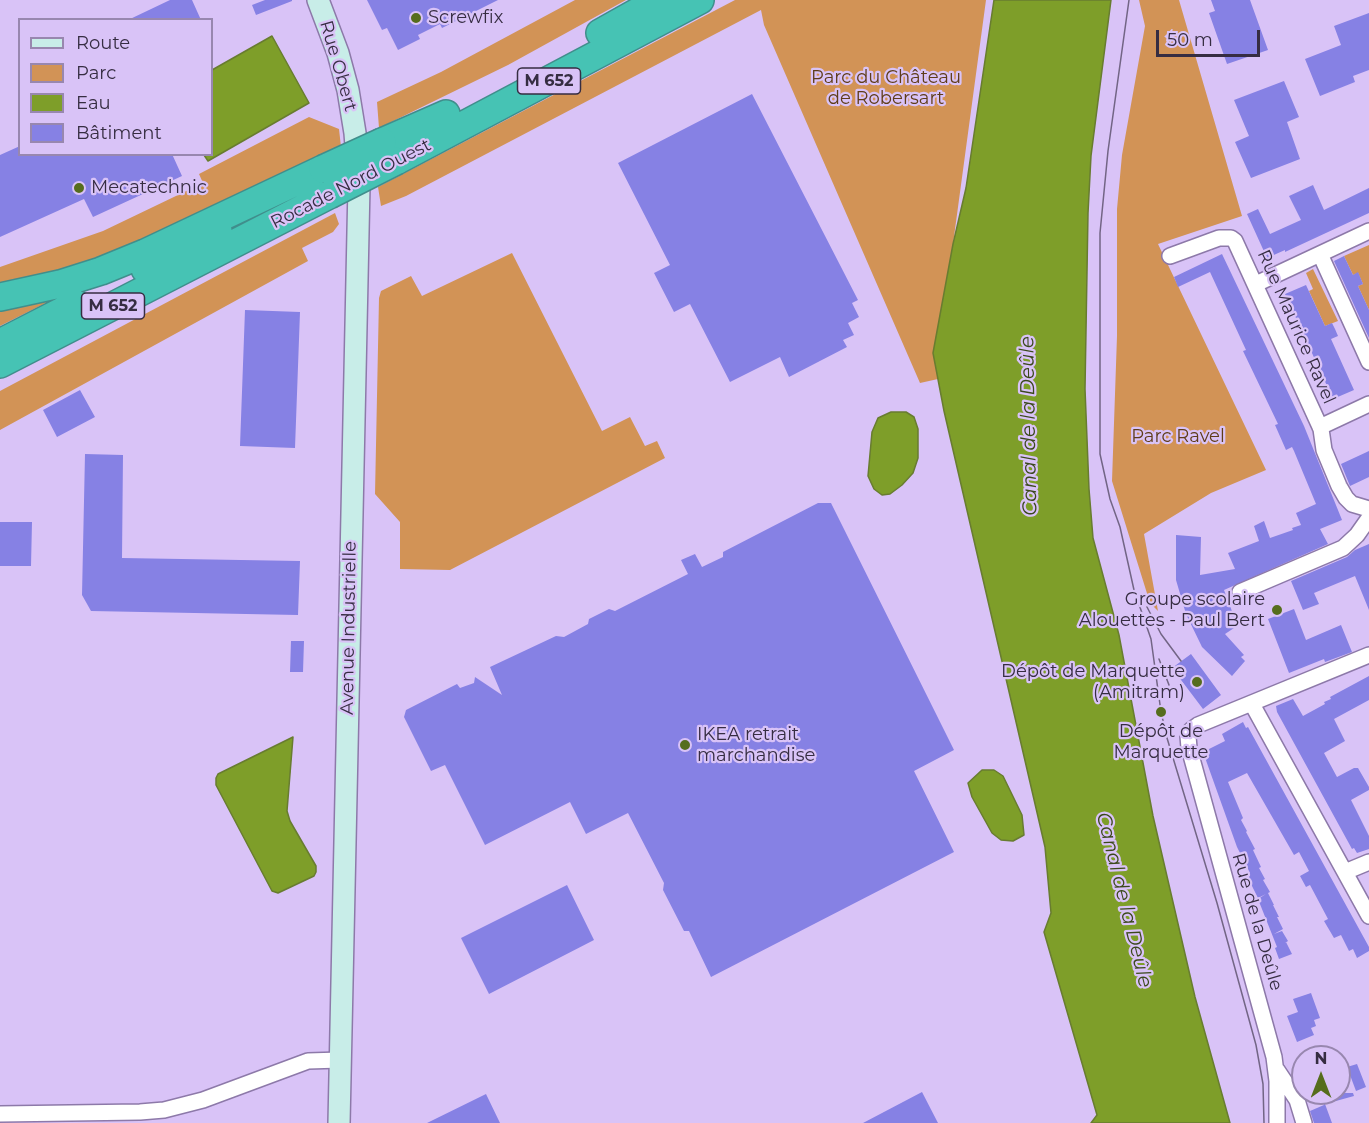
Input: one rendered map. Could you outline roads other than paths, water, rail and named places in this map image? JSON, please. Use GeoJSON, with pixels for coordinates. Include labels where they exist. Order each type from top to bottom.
{"type":"FeatureCollection","features":[{"type":"Feature","properties":{"kind":"highway","name":"M 652"},"geometry":{"type":"LineString","coordinates":[[389,149],[446,114],[659,0]]}},
{"type":"Feature","properties":{"kind":"highway","name":"Rocade Nord Ouest"},"geometry":{"type":"LineString","coordinates":[[0,343],[389,149],[700,0]]}},
{"type":"Feature","properties":{"kind":"highway","name":"Rocade Nord Ouest"},"geometry":{"type":"LineString","coordinates":[[0,364],[327,180]]}},
{"type":"Feature","properties":{"kind":"highway"},"geometry":{"type":"LineString","coordinates":[[0,297],[60,284],[101,271],[327,180]]}},
{"type":"Feature","properties":{"kind":"street","name":"Rue Obert"},"geometry":{"type":"LineString","coordinates":[[318,0],[340,61],[356,133]]}},
{"type":"Feature","properties":{"kind":"street","name":"Avenue Industrielle"},"geometry":{"type":"LineString","coordinates":[[339,1123],[359,185],[356,133]]}},
{"type":"Feature","properties":{"kind":"street"},"geometry":{"type":"LineString","coordinates":[[1256,284],[1369,231]]}},
{"type":"Feature","properties":{"kind":"street","name":"Rue Maurice Ravel"},"geometry":{"type":"LineString","coordinates":[[1170,256],[1219,237],[1231,238],[1238,246],[1320,427],[1324,450],[1343,494],[1352,504],[1369,509]]}},
{"type":"Feature","properties":{"kind":"street"},"geometry":{"type":"LineString","coordinates":[[1320,254],[1369,362]]}},
{"type":"Feature","properties":{"kind":"street"},"geometry":{"type":"LineString","coordinates":[[1320,427],[1369,404]]}},
{"type":"Feature","properties":{"kind":"street"},"geometry":{"type":"LineString","coordinates":[[1240,592],[1343,548],[1369,519]]}},
{"type":"Feature","properties":{"kind":"street"},"geometry":{"type":"LineString","coordinates":[[1369,655],[1252,704],[1369,916]]}},
{"type":"Feature","properties":{"kind":"street","name":"Rue de la Deûle"},"geometry":{"type":"LineString","coordinates":[[1252,704],[1198,725],[1189,734],[1189,748],[1271,1043],[1276,1070],[1277,1123]]}},
{"type":"Feature","properties":{"kind":"street"},"geometry":{"type":"LineString","coordinates":[[1345,872],[1369,862]]}},
{"type":"Feature","properties":{"kind":"street"},"geometry":{"type":"LineString","coordinates":[[0,1114],[164,1110],[203,1100],[308,1061],[340,1060]]}},
{"type":"Feature","properties":{"kind":"street"},"geometry":{"type":"LineString","coordinates":[[1276,1070],[1297,1100],[1304,1123]]}},
{"type":"Feature","properties":{"kind":"water","name":"Canal de la Deûle"},"geometry":{"type":"Polygon","coordinates":[[[994,0],[1111,0],[1091,156],[1088,213],[1085,389],[1093,538],[1119,635],[1153,816],[1195,997],[1230,1123],[1091,1123],[1097,1115],[1044,932],[1051,913],[1045,847],[944,411],[933,353],[966,188],[994,0]]]}},
{"type":"Feature","properties":{"kind":"water"},"geometry":{"type":"Polygon","coordinates":[[[272,36],[309,103],[208,161],[205,156],[213,156],[213,69],[272,36]]]}},
{"type":"Feature","properties":{"kind":"water"},"geometry":{"type":"Polygon","coordinates":[[[891,412],[906,412],[914,417],[918,429],[918,458],[913,473],[902,485],[890,494],[882,495],[874,489],[868,476],[872,432],[878,418],[891,412]]]}},
{"type":"Feature","properties":{"kind":"water"},"geometry":{"type":"Polygon","coordinates":[[[293,737],[287,811],[290,821],[316,866],[316,872],[314,876],[278,893],[272,891],[216,785],[216,778],[218,774],[293,737]]]}},
{"type":"Feature","properties":{"kind":"water"},"geometry":{"type":"Polygon","coordinates":[[[982,770],[994,770],[1003,776],[1022,815],[1024,835],[1013,841],[1001,840],[992,833],[972,797],[968,783],[982,770]]]}},
{"type":"Feature","properties":{"kind":"tram line"},"geometry":{"type":"LineString","coordinates":[[1129,0],[1108,151],[1100,233],[1100,454],[1134,590],[1151,639],[1167,738],[1217,903],[1256,1045],[1263,1084],[1264,1123]]}},
{"type":"Feature","properties":{"kind":"tram line"},"geometry":{"type":"LineString","coordinates":[[1147,607],[1161,634],[1181,661]]}},
{"type":"Feature","properties":{"kind":"tram line"},"geometry":{"type":"LineString","coordinates":[[1159,659],[1169,685]]}},
{"type":"Feature","properties":{"kind":"place","name":"Screwfix"},"geometry":{"type":"Point","coordinates":[416,18]}},
{"type":"Feature","properties":{"kind":"place","name":"Mecatechnic"},"geometry":{"type":"Point","coordinates":[79,188]}},
{"type":"Feature","properties":{"kind":"place","name":"Groupe scolaire Alouettes - Paul Bert"},"geometry":{"type":"Point","coordinates":[1277,610]}},
{"type":"Feature","properties":{"kind":"place","name":"Dépôt de Marquette (Amitram)"},"geometry":{"type":"Point","coordinates":[1197,682]}},
{"type":"Feature","properties":{"kind":"place","name":"Dépôt de Marquette"},"geometry":{"type":"Point","coordinates":[1161,712]}},
{"type":"Feature","properties":{"kind":"place","name":"IKEA retrait marchandise"},"geometry":{"type":"Point","coordinates":[685,745]}},
{"type":"Feature","properties":{"kind":"park label","name":"Parc du Château de Robersart"},"geometry":{"type":"Point","coordinates":[886,88]}},
{"type":"Feature","properties":{"kind":"park label","name":"Parc Ravel"},"geometry":{"type":"Point","coordinates":[1178,437]}}]}
